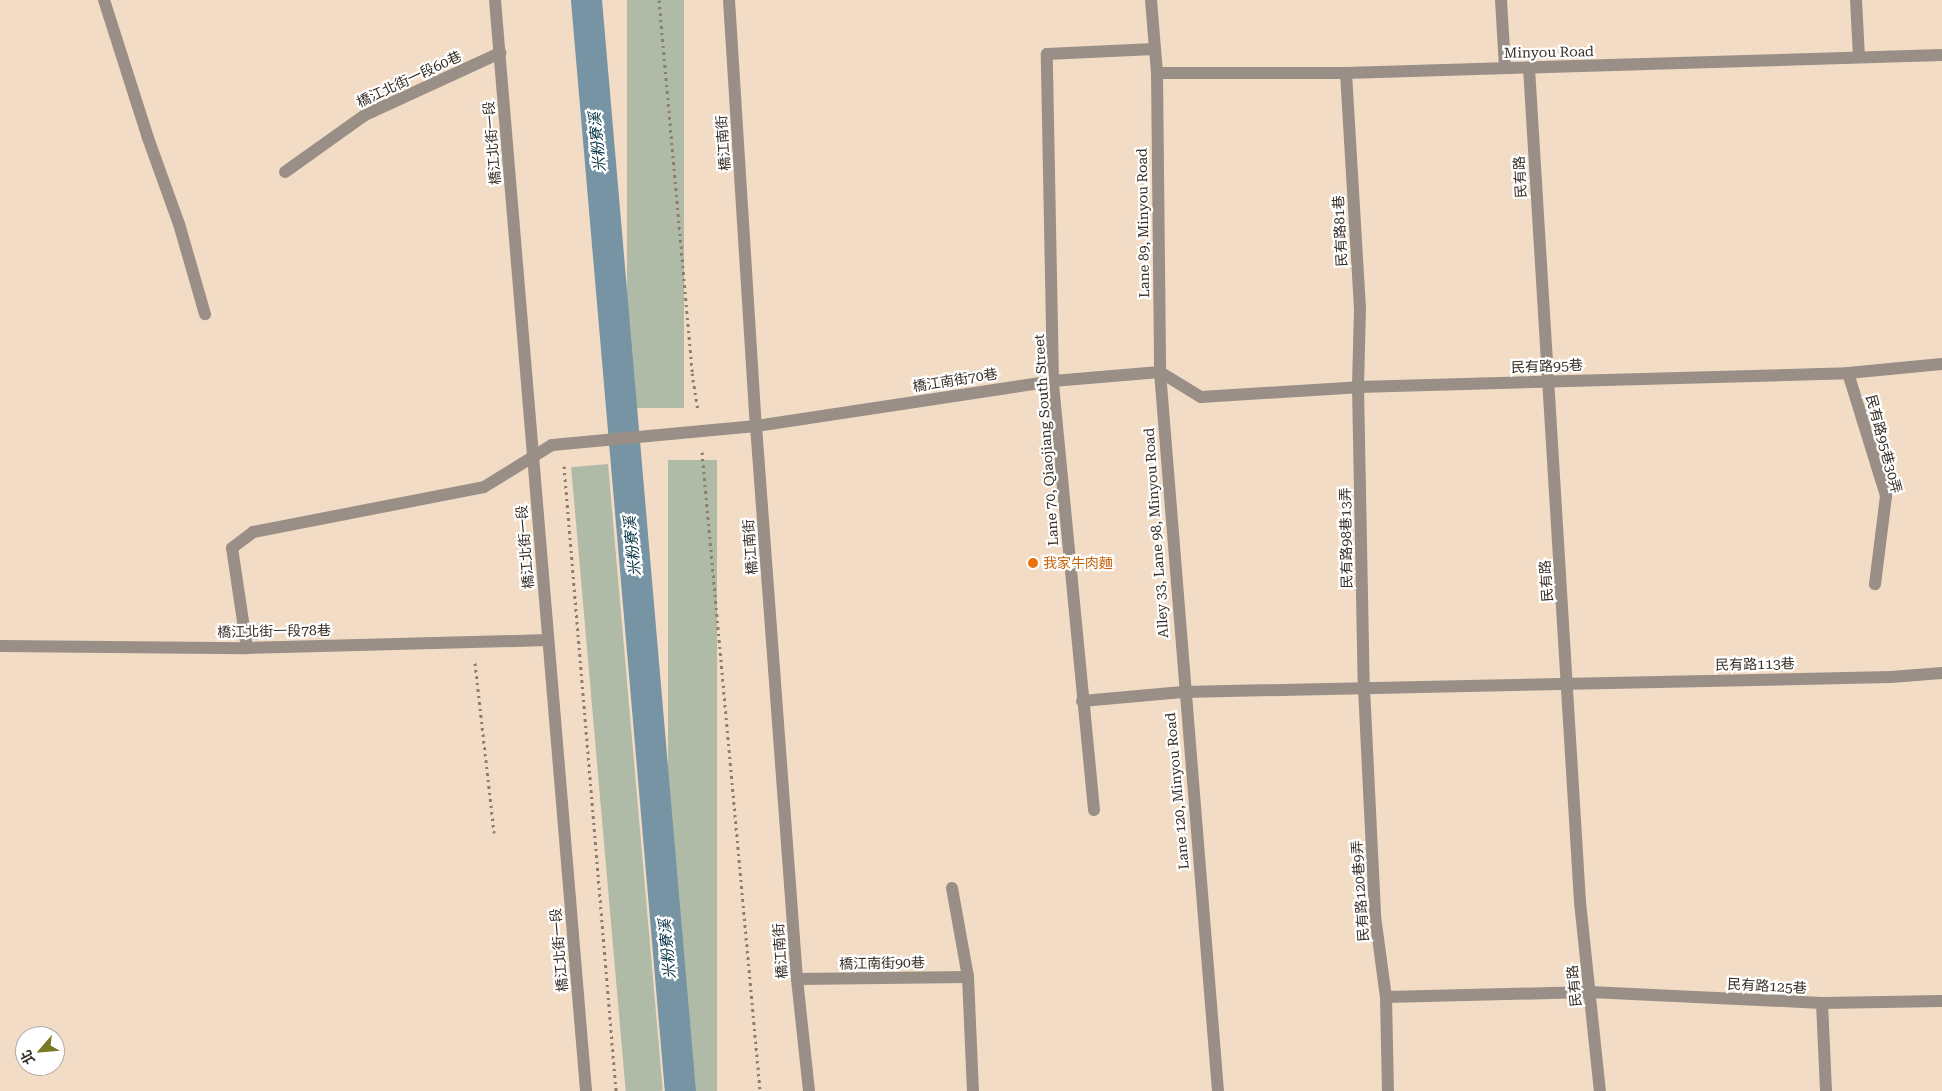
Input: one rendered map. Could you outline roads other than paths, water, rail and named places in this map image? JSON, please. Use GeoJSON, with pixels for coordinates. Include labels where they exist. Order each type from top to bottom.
{"type":"FeatureCollection","features":[{"type":"Feature","properties":{"kind":"street"},"geometry":{"type":"LineString","coordinates":[[104,0],[148,138],[179,224],[205,314]]}},
{"type":"Feature","properties":{"kind":"street","name":"橋江北街一段"},"geometry":{"type":"LineString","coordinates":[[495,0],[586,1091]]}},
{"type":"Feature","properties":{"kind":"street","name":"橋江南街"},"geometry":{"type":"LineString","coordinates":[[730,0],[756,426],[797,979],[808,1091]]}},
{"type":"Feature","properties":{"kind":"street","name":"Lane 89, Minyou Road"},"geometry":{"type":"LineString","coordinates":[[1150,0],[1156,73],[1160,372]]}},
{"type":"Feature","properties":{"kind":"street"},"geometry":{"type":"LineString","coordinates":[[1501,0],[1505,68]]}},
{"type":"Feature","properties":{"kind":"street"},"geometry":{"type":"LineString","coordinates":[[1856,0],[1858,57]]}},
{"type":"Feature","properties":{"kind":"street","name":"Lane 70, Qiaojiang South Street"},"geometry":{"type":"LineString","coordinates":[[1094,810],[1082,701],[1053,380],[1047,54],[1154,49]]}},
{"type":"Feature","properties":{"kind":"street","name":"橋江北街一段60巷"},"geometry":{"type":"LineString","coordinates":[[286,172],[365,115],[500,54]]}},
{"type":"Feature","properties":{"kind":"street","name":"Minyou Road"},"geometry":{"type":"LineString","coordinates":[[1156,73],[1346,73],[1942,55]]}},
{"type":"Feature","properties":{"kind":"street","name":"民有路"},"geometry":{"type":"LineString","coordinates":[[1529,68],[1580,902],[1600,1091]]}},
{"type":"Feature","properties":{"kind":"street","name":"民有路81巷"},"geometry":{"type":"LineString","coordinates":[[1346,73],[1360,309],[1358,387]]}},
{"type":"Feature","properties":{"kind":"street","name":"民有路95巷"},"geometry":{"type":"LineString","coordinates":[[1160,372],[1201,397],[1358,387],[1848,373],[1942,364]]}},
{"type":"Feature","properties":{"kind":"street","name":"橋江南街70巷"},"geometry":{"type":"LineString","coordinates":[[247,648],[232,548],[254,532],[484,488],[552,444],[756,426],[1053,380],[1160,372]]}},
{"type":"Feature","properties":{"kind":"street","name":"Alley 33, Lane 98, Minyou Road"},"geometry":{"type":"LineString","coordinates":[[1160,372],[1183,692]]}},
{"type":"Feature","properties":{"kind":"street","name":"民有路95巷30弄"},"geometry":{"type":"LineString","coordinates":[[1848,373],[1886,496],[1875,584]]}},
{"type":"Feature","properties":{"kind":"street","name":"民有路98巷13弄"},"geometry":{"type":"LineString","coordinates":[[1358,387],[1364,688]]}},
{"type":"Feature","properties":{"kind":"street","name":"橋江北街一段78巷"},"geometry":{"type":"LineString","coordinates":[[0,646],[247,648],[548,640]]}},
{"type":"Feature","properties":{"kind":"street","name":"民有路113巷"},"geometry":{"type":"LineString","coordinates":[[1568,682],[1891,677],[1942,673]]}},
{"type":"Feature","properties":{"kind":"street","name":"Lane 120, Minyou Road"},"geometry":{"type":"LineString","coordinates":[[1218,1091],[1183,692],[1568,682]]}},
{"type":"Feature","properties":{"kind":"street","name":"民有路120巷9弄"},"geometry":{"type":"LineString","coordinates":[[1364,688],[1375,916],[1386,997],[1388,1091]]}},
{"type":"Feature","properties":{"kind":"street"},"geometry":{"type":"LineString","coordinates":[[1082,701],[1183,692]]}},
{"type":"Feature","properties":{"kind":"street"},"geometry":{"type":"LineString","coordinates":[[952,888],[968,977],[973,1091]]}},
{"type":"Feature","properties":{"kind":"street","name":"橋江南街90巷"},"geometry":{"type":"LineString","coordinates":[[797,979],[968,977]]}},
{"type":"Feature","properties":{"kind":"street","name":"民有路125巷"},"geometry":{"type":"LineString","coordinates":[[1386,997],[1590,992],[1822,1003],[1942,1001]]}},
{"type":"Feature","properties":{"kind":"street"},"geometry":{"type":"LineString","coordinates":[[1822,1003],[1826,1091]]}},
{"type":"Feature","properties":{"kind":"waterway","name":"米粉寮溪"},"geometry":{"type":"LineString","coordinates":[[586,0],[680,1091]]}},
{"type":"Feature","properties":{"kind":"place","name":"我家牛肉麵"},"geometry":{"type":"Point","coordinates":[1033,563]}}]}
